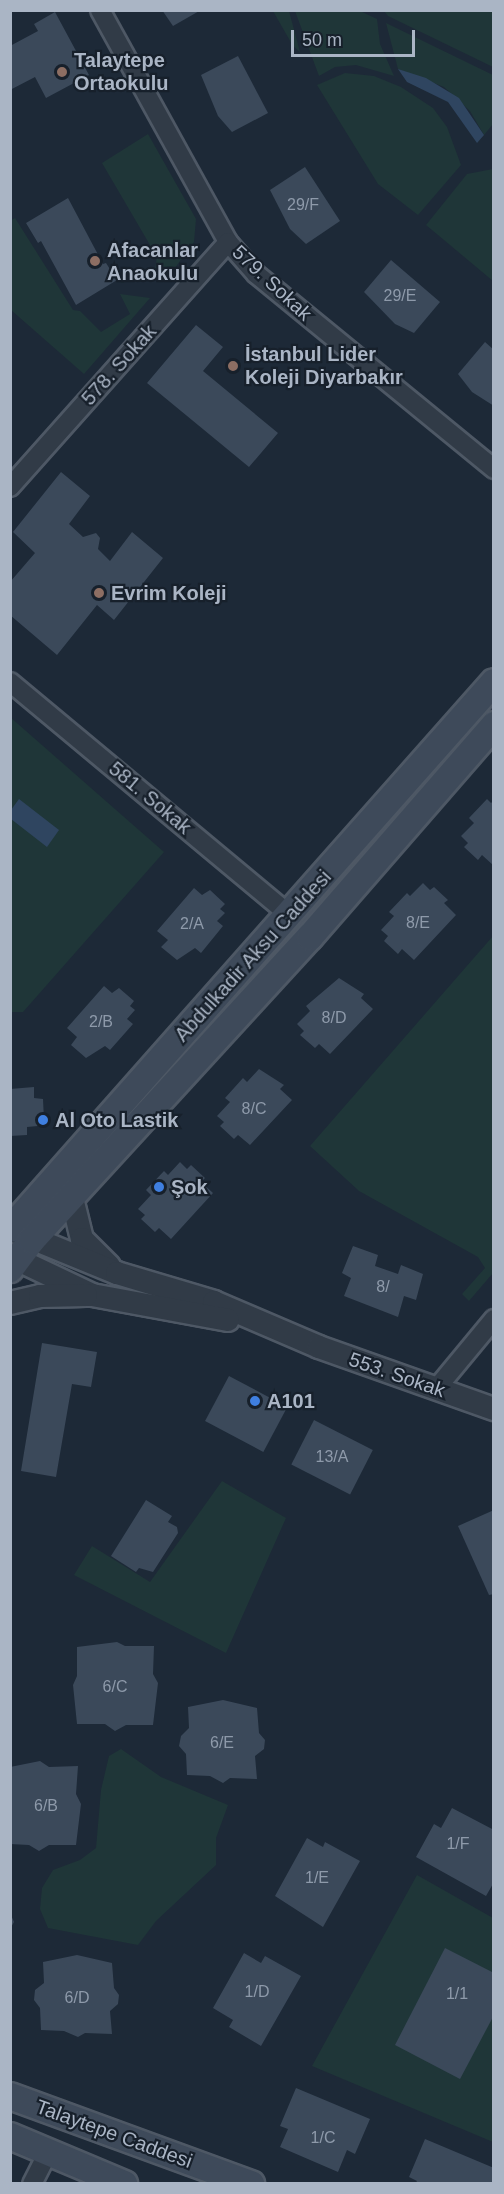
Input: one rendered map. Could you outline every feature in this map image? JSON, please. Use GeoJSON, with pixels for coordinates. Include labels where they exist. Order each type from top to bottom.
{"type":"FeatureCollection","features":[{"type":"Feature","properties":{"kind":"main road","name":"Abdulkadir Aksu Caddesi"},"geometry":{"type":"LineString","coordinates":[[15,1244],[290,915],[494,682]]}},
{"type":"Feature","properties":{"kind":"main road","name":"Abdulkadir Aksu Caddesi"},"geometry":{"type":"LineString","coordinates":[[15,1244],[72,1198],[310,938],[494,725]]}},
{"type":"Feature","properties":{"kind":"main road","name":"Talaytepe Caddesi"},"geometry":{"type":"LineString","coordinates":[[10,2096],[251,2184]]}},
{"type":"Feature","properties":{"kind":"main road"},"geometry":{"type":"LineString","coordinates":[[10,2136],[124,2184]]}},
{"type":"Feature","properties":{"kind":"street","name":"579. Sokak"},"geometry":{"type":"LineString","coordinates":[[100,10],[228,242],[256,274],[494,469]]}},
{"type":"Feature","properties":{"kind":"street","name":"578. Sokak"},"geometry":{"type":"LineString","coordinates":[[10,488],[228,242]]}},
{"type":"Feature","properties":{"kind":"street","name":"581. Sokak"},"geometry":{"type":"LineString","coordinates":[[10,682],[290,915]]}},
{"type":"Feature","properties":{"kind":"street"},"geometry":{"type":"LineString","coordinates":[[72,1198],[82,1239],[117,1273]]}},
{"type":"Feature","properties":{"kind":"street"},"geometry":{"type":"LineString","coordinates":[[15,1244],[214,1302],[302,1339]]}},
{"type":"Feature","properties":{"kind":"street"},"geometry":{"type":"LineString","coordinates":[[15,1244],[92,1295]]}},
{"type":"Feature","properties":{"kind":"street"},"geometry":{"type":"LineString","coordinates":[[10,1303],[39,1296],[92,1295],[150,1308],[203,1314],[302,1339]]}},
{"type":"Feature","properties":{"kind":"street"},"geometry":{"type":"LineString","coordinates":[[436,1389],[494,1319]]}},
{"type":"Feature","properties":{"kind":"street","name":"553. Sokak"},"geometry":{"type":"LineString","coordinates":[[302,1339],[494,1409]]}},
{"type":"Feature","properties":{"kind":"street"},"geometry":{"type":"LineString","coordinates":[[32,2184],[48,2152]]}},
{"type":"Feature","properties":{"kind":"green space"},"geometry":{"type":"Polygon","coordinates":[[[273,11],[289,11],[300,52],[293,46],[273,11]]]}},
{"type":"Feature","properties":{"kind":"green space"},"geometry":{"type":"Polygon","coordinates":[[[295,11],[360,11],[377,19],[380,44],[394,76],[356,65],[335,67],[319,76],[295,11]]]}},
{"type":"Feature","properties":{"kind":"green space"},"geometry":{"type":"Polygon","coordinates":[[[384,11],[493,11],[493,67],[388,16],[384,11]]]}},
{"type":"Feature","properties":{"kind":"green space"},"geometry":{"type":"Polygon","coordinates":[[[386,23],[493,75],[493,124],[484,135],[470,111],[444,87],[398,69],[386,23]]]}},
{"type":"Feature","properties":{"kind":"green space"},"geometry":{"type":"Polygon","coordinates":[[[345,73],[374,76],[401,87],[433,108],[447,127],[461,165],[418,215],[378,184],[317,85],[345,73]]]}},
{"type":"Feature","properties":{"kind":"green space"},"geometry":{"type":"Polygon","coordinates":[[[148,134],[196,219],[194,242],[166,280],[155,269],[157,257],[102,163],[148,134]]]}},
{"type":"Feature","properties":{"kind":"green space"},"geometry":{"type":"Polygon","coordinates":[[[494,169],[493,281],[426,225],[467,174],[494,169]]]}},
{"type":"Feature","properties":{"kind":"green space"},"geometry":{"type":"Polygon","coordinates":[[[15,218],[73,310],[80,311],[101,332],[130,314],[120,294],[150,298],[84,374],[11,310],[10,221],[15,218]]]}},
{"type":"Feature","properties":{"kind":"green space"},"geometry":{"type":"Polygon","coordinates":[[[10,717],[164,852],[23,1012],[10,1012],[10,717]]]}},
{"type":"Feature","properties":{"kind":"green space"},"geometry":{"type":"Polygon","coordinates":[[[493,936],[493,1273],[469,1301],[462,1294],[485,1268],[478,1257],[359,1191],[310,1146],[493,936]]]}},
{"type":"Feature","properties":{"kind":"green space"},"geometry":{"type":"Polygon","coordinates":[[[222,1481],[286,1518],[226,1653],[74,1575],[92,1546],[150,1582],[222,1481]]]}},
{"type":"Feature","properties":{"kind":"green space"},"geometry":{"type":"Polygon","coordinates":[[[121,1749],[161,1777],[228,1805],[216,1838],[216,1865],[156,1921],[138,1945],[48,1928],[40,1909],[42,1888],[53,1870],[80,1860],[96,1848],[101,1790],[109,1756],[121,1749]]]}},
{"type":"Feature","properties":{"kind":"green space"},"geometry":{"type":"Polygon","coordinates":[[[417,1875],[493,1918],[493,2142],[312,2066],[417,1875]]]}},
{"type":"Feature","properties":{"kind":"water"},"geometry":{"type":"Polygon","coordinates":[[[398,69],[426,78],[459,98],[484,135],[477,143],[448,102],[407,82],[398,69]]]}},
{"type":"Feature","properties":{"kind":"water"},"geometry":{"type":"Polygon","coordinates":[[[19,799],[59,830],[47,847],[11,819],[11,810],[19,799]]]}},
{"type":"Feature","properties":{"kind":"building"},"geometry":{"type":"Polygon","coordinates":[[[162,10],[201,10],[173,26],[162,10]]]}},
{"type":"Feature","properties":{"kind":"building"},"geometry":{"type":"Polygon","coordinates":[[[55,12],[89,75],[46,98],[35,77],[10,90],[10,46],[38,31],[34,24],[55,12]]]}},
{"type":"Feature","properties":{"kind":"building"},"geometry":{"type":"Polygon","coordinates":[[[238,56],[268,113],[232,132],[218,116],[201,75],[238,56]]]}},
{"type":"Feature","properties":{"kind":"building"},"geometry":{"type":"Polygon","coordinates":[[[305,167],[340,221],[306,244],[290,229],[270,190],[305,167]]]}},
{"type":"Feature","properties":{"kind":"building"},"geometry":{"type":"Polygon","coordinates":[[[68,198],[103,264],[106,263],[117,280],[76,305],[41,241],[38,243],[26,223],[68,198]]]}},
{"type":"Feature","properties":{"kind":"building"},"geometry":{"type":"Polygon","coordinates":[[[391,260],[440,302],[414,333],[395,324],[364,292],[391,260]]]}},
{"type":"Feature","properties":{"kind":"building"},"geometry":{"type":"Polygon","coordinates":[[[196,325],[223,347],[203,371],[278,433],[249,467],[147,383],[196,325]]]}},
{"type":"Feature","properties":{"kind":"building"},"geometry":{"type":"Polygon","coordinates":[[[485,342],[494,350],[494,406],[472,392],[458,374],[485,342]]]}},
{"type":"Feature","properties":{"kind":"building"},"geometry":{"type":"Polygon","coordinates":[[[61,472],[90,496],[69,524],[83,537],[96,533],[100,538],[98,549],[110,561],[132,532],[163,558],[114,620],[97,605],[57,655],[10,615],[10,582],[35,553],[13,532],[61,472]]]}},
{"type":"Feature","properties":{"kind":"building"},"geometry":{"type":"Polygon","coordinates":[[[487,799],[491,803],[494,800],[494,866],[482,855],[478,860],[464,847],[468,843],[461,836],[474,823],[469,818],[487,799]]]}},
{"type":"Feature","properties":{"kind":"building"},"geometry":{"type":"Polygon","coordinates":[[[423,883],[430,890],[434,887],[448,900],[444,903],[456,915],[414,960],[402,949],[398,954],[384,941],[388,936],[381,930],[394,916],[389,912],[407,893],[410,896],[423,883]]]}},
{"type":"Feature","properties":{"kind":"building"},"geometry":{"type":"Polygon","coordinates":[[[194,888],[202,895],[210,890],[225,904],[220,909],[225,913],[217,921],[223,926],[201,953],[195,948],[177,960],[161,947],[168,940],[157,931],[194,888]]]}},
{"type":"Feature","properties":{"kind":"building"},"geometry":{"type":"Polygon","coordinates":[[[339,978],[364,994],[361,998],[373,1009],[330,1054],[319,1044],[315,1048],[300,1035],[304,1031],[297,1024],[310,1011],[306,1006],[339,978]]]}},
{"type":"Feature","properties":{"kind":"building"},"geometry":{"type":"Polygon","coordinates":[[[104,986],[112,993],[119,988],[134,1001],[130,1006],[135,1010],[127,1019],[133,1024],[110,1050],[105,1046],[86,1058],[71,1045],[77,1037],[67,1028],[104,986]]]}},
{"type":"Feature","properties":{"kind":"building"},"geometry":{"type":"Polygon","coordinates":[[[259,1069],[284,1085],[280,1089],[292,1100],[250,1145],[238,1135],[234,1139],[220,1126],[224,1122],[217,1116],[230,1102],[225,1098],[243,1078],[247,1082],[259,1069]]]}},
{"type":"Feature","properties":{"kind":"building"},"geometry":{"type":"Polygon","coordinates":[[[34,1087],[34,1098],[43,1099],[44,1120],[37,1120],[38,1126],[27,1127],[27,1135],[10,1136],[10,1089],[34,1087]]]}},
{"type":"Feature","properties":{"kind":"building"},"geometry":{"type":"Polygon","coordinates":[[[180,1162],[187,1169],[191,1165],[205,1178],[201,1182],[213,1193],[171,1239],[159,1228],[155,1232],[141,1219],[145,1215],[138,1209],[151,1195],[146,1190],[164,1171],[168,1175],[180,1162]]]}},
{"type":"Feature","properties":{"kind":"building"},"geometry":{"type":"Polygon","coordinates":[[[353,1246],[378,1255],[375,1266],[398,1274],[401,1265],[423,1274],[416,1300],[404,1296],[398,1317],[344,1296],[351,1278],[342,1273],[353,1246]]]}},
{"type":"Feature","properties":{"kind":"building"},"geometry":{"type":"Polygon","coordinates":[[[42,1343],[97,1352],[91,1387],[72,1384],[56,1477],[21,1471],[42,1343]]]}},
{"type":"Feature","properties":{"kind":"building"},"geometry":{"type":"Polygon","coordinates":[[[229,1376],[287,1407],[263,1452],[205,1421],[229,1376]]]}},
{"type":"Feature","properties":{"kind":"building"},"geometry":{"type":"Polygon","coordinates":[[[314,1420],[373,1450],[350,1495],[291,1465],[314,1420]]]}},
{"type":"Feature","properties":{"kind":"building"},"geometry":{"type":"Polygon","coordinates":[[[146,1500],[172,1516],[168,1522],[177,1527],[178,1533],[153,1572],[139,1568],[136,1572],[111,1556],[146,1500]]]}},
{"type":"Feature","properties":{"kind":"building"},"geometry":{"type":"Polygon","coordinates":[[[494,1510],[494,1594],[489,1595],[458,1526],[494,1510]]]}},
{"type":"Feature","properties":{"kind":"building"},"geometry":{"type":"Polygon","coordinates":[[[117,1642],[125,1646],[154,1646],[153,1674],[158,1683],[153,1725],[126,1725],[115,1731],[105,1724],[77,1724],[73,1685],[77,1676],[77,1647],[117,1642]]]}},
{"type":"Feature","properties":{"kind":"building"},"geometry":{"type":"Polygon","coordinates":[[[223,1700],[257,1708],[259,1733],[265,1740],[264,1749],[255,1756],[257,1779],[230,1778],[223,1783],[210,1776],[187,1775],[186,1754],[179,1746],[181,1736],[189,1728],[188,1707],[223,1700]]]}},
{"type":"Feature","properties":{"kind":"building"},"geometry":{"type":"Polygon","coordinates":[[[40,1761],[49,1767],[78,1766],[76,1794],[81,1804],[76,1845],[49,1845],[39,1851],[29,1845],[10,1844],[10,1767],[40,1761]]]}},
{"type":"Feature","properties":{"kind":"building"},"geometry":{"type":"Polygon","coordinates":[[[452,1808],[494,1830],[494,1882],[486,1896],[416,1857],[434,1824],[441,1828],[452,1808]]]}},
{"type":"Feature","properties":{"kind":"building"},"geometry":{"type":"Polygon","coordinates":[[[307,1838],[323,1847],[325,1842],[360,1861],[323,1927],[275,1896],[307,1838]]]}},
{"type":"Feature","properties":{"kind":"building"},"geometry":{"type":"Polygon","coordinates":[[[10,1913],[14,1922],[10,1929],[10,1913]]]}},
{"type":"Feature","properties":{"kind":"building"},"geometry":{"type":"Polygon","coordinates":[[[445,1948],[494,1973],[494,2015],[460,2079],[395,2045],[445,1948]]]}},
{"type":"Feature","properties":{"kind":"building"},"geometry":{"type":"Polygon","coordinates":[[[244,1953],[261,1963],[265,1956],[301,1976],[261,2046],[229,2027],[233,2020],[213,2008],[244,1953]]]}},
{"type":"Feature","properties":{"kind":"building"},"geometry":{"type":"Polygon","coordinates":[[[77,1955],[112,1963],[114,1988],[119,1995],[118,2004],[110,2011],[112,2034],[85,2033],[78,2037],[64,2031],[41,2030],[40,2008],[34,2000],[35,1990],[44,1983],[43,1962],[77,1955]]]}},
{"type":"Feature","properties":{"kind":"building"},"geometry":{"type":"Polygon","coordinates":[[[296,2088],[370,2119],[355,2154],[347,2150],[338,2172],[280,2147],[288,2129],[280,2126],[296,2088]]]}},
{"type":"Feature","properties":{"kind":"building"},"geometry":{"type":"Polygon","coordinates":[[[425,2139],[494,2168],[494,2184],[415,2184],[417,2181],[409,2177],[425,2139]]]}},
{"type":"Feature","properties":{"kind":"place","name":"Talaytepe Ortaokulu"},"geometry":{"type":"Point","coordinates":[62,72]}},
{"type":"Feature","properties":{"kind":"place","name":"Afacanlar Anaokulu"},"geometry":{"type":"Point","coordinates":[95,261]}},
{"type":"Feature","properties":{"kind":"place","name":"İstanbul Lider Koleji Diyarbakır"},"geometry":{"type":"Point","coordinates":[233,366]}},
{"type":"Feature","properties":{"kind":"place","name":"Evrim Koleji"},"geometry":{"type":"Point","coordinates":[99,593]}},
{"type":"Feature","properties":{"kind":"place","name":"Al Oto Lastik"},"geometry":{"type":"Point","coordinates":[43,1120]}},
{"type":"Feature","properties":{"kind":"place","name":"Şok"},"geometry":{"type":"Point","coordinates":[159,1187]}},
{"type":"Feature","properties":{"kind":"place","name":"A101"},"geometry":{"type":"Point","coordinates":[255,1401]}}]}
